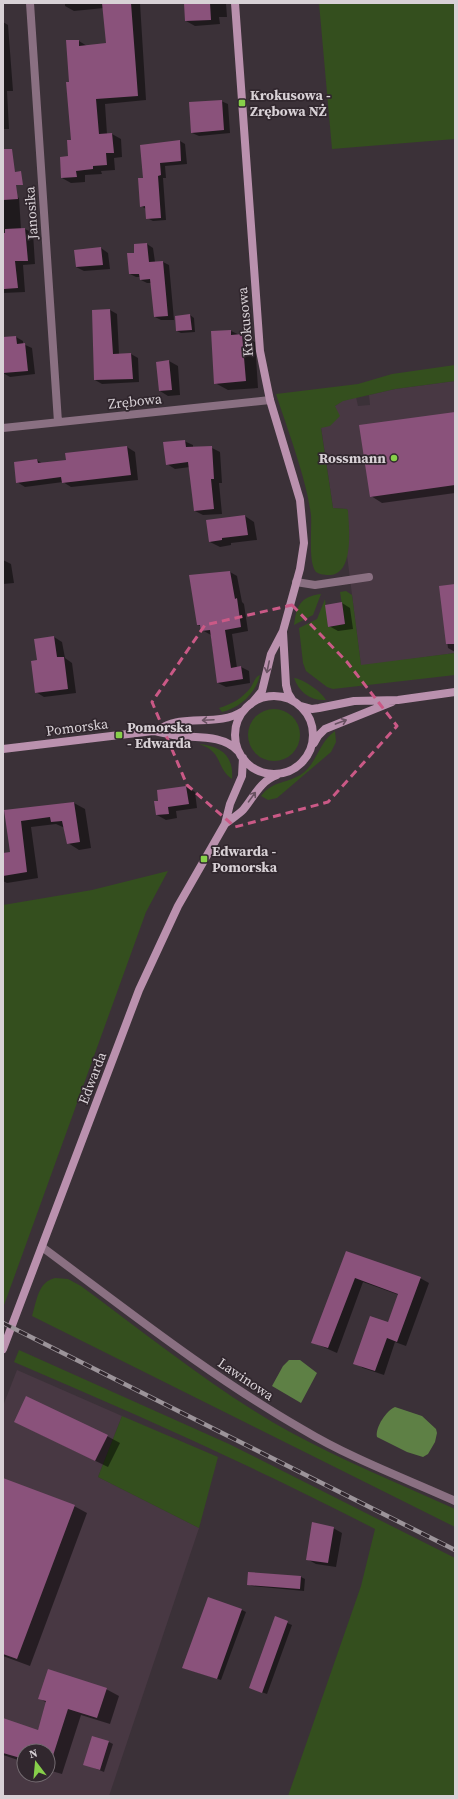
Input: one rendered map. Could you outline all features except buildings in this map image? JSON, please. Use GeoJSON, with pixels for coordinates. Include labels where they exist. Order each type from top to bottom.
{"type":"FeatureCollection","features":[{"type":"Feature","properties":{"kind":"street","name":"Janosika"},"geometry":{"type":"LineString","coordinates":[[30,3],[58,422]]}},
{"type":"Feature","properties":{"kind":"street","name":"Krokusowa"},"geometry":{"type":"LineString","coordinates":[[235,3],[258,328],[263,368],[270,400],[296,484],[302,514],[304,543],[300,568],[283,631],[271,654],[262,691],[251,704]]}},
{"type":"Feature","properties":{"kind":"street","name":"Zrębowa"},"geometry":{"type":"LineString","coordinates":[[3,428],[270,400]]}},
{"type":"Feature","properties":{"kind":"street"},"geometry":{"type":"LineString","coordinates":[[296,582],[316,585],[369,577]]}},
{"type":"Feature","properties":{"kind":"street","name":"Krokusowa"},"geometry":{"type":"LineString","coordinates":[[283,631],[286,685],[288,694],[293,701]]}},
{"type":"Feature","properties":{"kind":"street"},"geometry":{"type":"LineString","coordinates":[[300,706],[312,709],[354,701],[398,700],[455,692]]}},
{"type":"Feature","properties":{"kind":"street"},"geometry":{"type":"LineString","coordinates":[[312,746],[313,728],[306,712],[293,701],[276,696],[259,699],[251,704],[245,709],[236,725],[236,742],[238,751],[243,758],[252,767],[264,773],[282,774],[290,772],[304,761],[318,736],[325,729],[398,700]]}},
{"type":"Feature","properties":{"kind":"street","name":"Pomorska"},"geometry":{"type":"LineString","coordinates":[[3,749],[153,731],[178,722],[226,719],[234,717],[245,709]]}},
{"type":"Feature","properties":{"kind":"street","name":"Pomorska"},"geometry":{"type":"LineString","coordinates":[[153,731],[178,736],[213,738],[229,743],[238,751]]}},
{"type":"Feature","properties":{"kind":"street","name":"Edwarda"},"geometry":{"type":"LineString","coordinates":[[3,1349],[139,990],[175,912],[225,824],[230,804],[242,776],[243,758]]}},
{"type":"Feature","properties":{"kind":"street","name":"Edwarda"},"geometry":{"type":"LineString","coordinates":[[225,824],[242,810],[263,784],[273,777],[282,774]]}},
{"type":"Feature","properties":{"kind":"street","name":"Lawinowa"},"geometry":{"type":"LineString","coordinates":[[42,1247],[184,1352],[274,1413],[337,1448],[455,1501]]}},
{"type":"Feature","properties":{"kind":"highlighted area"},"geometry":{"type":"Polygon","coordinates":[[[292,605],[347,662],[397,726],[328,802],[235,827],[187,785],[152,702],[205,625],[292,605]]]}},
{"type":"Feature","properties":{"kind":"shaded area"},"geometry":{"type":"Polygon","coordinates":[[[319,3],[455,3],[455,139],[332,149],[319,3]]]}},
{"type":"Feature","properties":{"kind":"shaded area"},"geometry":{"type":"Polygon","coordinates":[[[455,365],[455,381],[395,389],[343,401],[335,406],[340,416],[330,426],[321,428],[333,508],[347,509],[348,511],[349,538],[347,558],[344,566],[338,572],[329,575],[316,572],[311,554],[311,515],[309,500],[296,454],[276,394],[358,384],[392,374],[455,365]]]}},
{"type":"Feature","properties":{"kind":"shaded area"},"geometry":{"type":"Polygon","coordinates":[[[455,381],[455,653],[361,666],[347,555],[348,511],[347,509],[333,508],[321,427],[335,406],[342,401],[356,397],[358,406],[370,405],[369,395],[395,389],[455,381]]]}},
{"type":"Feature","properties":{"kind":"shaded area"},"geometry":{"type":"Polygon","coordinates":[[[346,591],[352,595],[361,665],[455,653],[455,675],[333,689],[327,687],[306,671],[303,663],[299,628],[317,619],[325,599],[328,627],[345,624],[340,592],[346,591]]]}},
{"type":"Feature","properties":{"kind":"shaded area"},"geometry":{"type":"Polygon","coordinates":[[[321,594],[313,615],[294,625],[298,607],[301,603],[308,597],[321,594]]]}},
{"type":"Feature","properties":{"kind":"shaded area"},"geometry":{"type":"Polygon","coordinates":[[[260,675],[255,688],[246,699],[235,707],[222,712],[219,708],[228,705],[241,697],[248,691],[256,678],[260,675]]]}},
{"type":"Feature","properties":{"kind":"shaded area"},"geometry":{"type":"Polygon","coordinates":[[[294,678],[312,686],[326,700],[315,699],[306,695],[296,683],[294,678]]]}},
{"type":"Feature","properties":{"kind":"shaded area"},"geometry":{"type":"Polygon","coordinates":[[[269,709],[279,709],[293,716],[300,730],[300,740],[293,754],[279,761],[269,761],[259,757],[252,750],[248,740],[248,730],[252,720],[259,713],[269,709]]]}},
{"type":"Feature","properties":{"kind":"shaded area"},"geometry":{"type":"Polygon","coordinates":[[[335,731],[336,742],[331,752],[277,798],[268,800],[261,796],[271,787],[303,773],[312,763],[325,741],[335,731]]]}},
{"type":"Feature","properties":{"kind":"shaded area"},"geometry":{"type":"Polygon","coordinates":[[[199,744],[213,747],[224,753],[231,764],[232,779],[223,770],[216,755],[207,747],[199,744]]]}},
{"type":"Feature","properties":{"kind":"shaded area"},"geometry":{"type":"Polygon","coordinates":[[[168,871],[146,912],[3,1308],[3,905],[92,890],[168,871]]]}},
{"type":"Feature","properties":{"kind":"shaded area"},"geometry":{"type":"Polygon","coordinates":[[[55,1278],[68,1279],[81,1286],[209,1381],[290,1432],[351,1463],[455,1509],[455,1527],[32,1316],[39,1292],[45,1283],[55,1278]]]}},
{"type":"Feature","properties":{"kind":"shaded area"},"geometry":{"type":"Polygon","coordinates":[[[19,1350],[229,1444],[455,1558],[455,1796],[288,1796],[361,1586],[375,1529],[286,1484],[196,1442],[14,1362],[19,1350]]]}},
{"type":"Feature","properties":{"kind":"shaded area"},"geometry":{"type":"Polygon","coordinates":[[[289,1360],[300,1360],[317,1373],[301,1403],[272,1386],[283,1366],[289,1360]]]}},
{"type":"Feature","properties":{"kind":"shaded area"},"geometry":{"type":"Polygon","coordinates":[[[17,1370],[122,1416],[98,1477],[199,1528],[109,1796],[3,1796],[3,1406],[17,1370]]]}},
{"type":"Feature","properties":{"kind":"shaded area"},"geometry":{"type":"Polygon","coordinates":[[[395,1407],[422,1416],[436,1429],[437,1433],[435,1442],[428,1454],[423,1457],[407,1452],[377,1437],[382,1419],[395,1407]]]}},
{"type":"Feature","properties":{"kind":"shaded area"},"geometry":{"type":"Polygon","coordinates":[[[122,1416],[218,1457],[199,1528],[98,1477],[122,1416]]]}},
{"type":"Feature","properties":{"kind":"railway"},"geometry":{"type":"LineString","coordinates":[[3,1323],[455,1550]]}},
{"type":"Feature","properties":{"kind":"place","name":"Krokusowa - Zrębowa NŻ"},"geometry":{"type":"Point","coordinates":[242,103]}},
{"type":"Feature","properties":{"kind":"place","name":"Rossmann"},"geometry":{"type":"Point","coordinates":[394,458]}},
{"type":"Feature","properties":{"kind":"place","name":"Pomorska - Edwarda"},"geometry":{"type":"Point","coordinates":[119,735]}},
{"type":"Feature","properties":{"kind":"place","name":"Edwarda - Pomorska"},"geometry":{"type":"Point","coordinates":[204,859]}}]}
